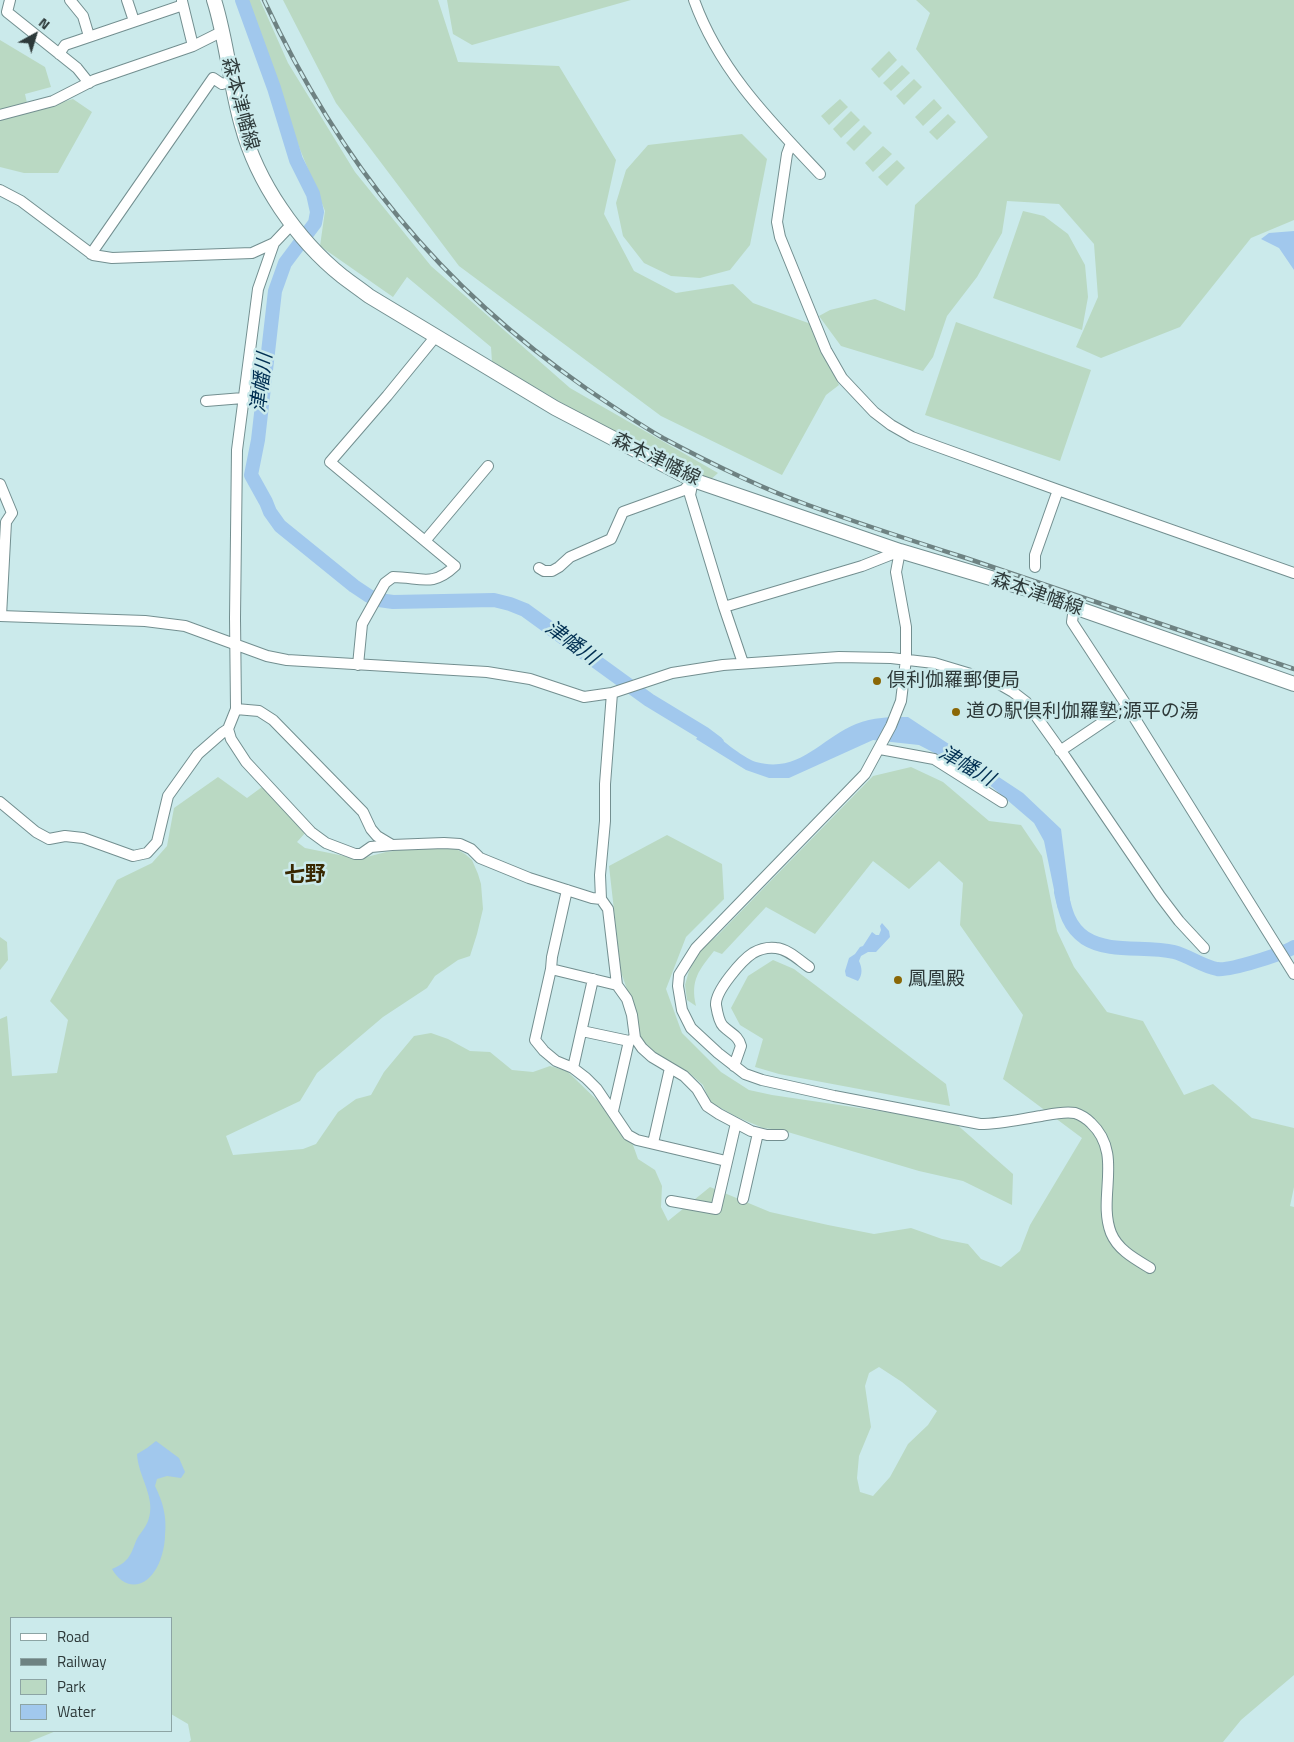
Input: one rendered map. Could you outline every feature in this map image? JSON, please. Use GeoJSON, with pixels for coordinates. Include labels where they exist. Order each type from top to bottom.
{"type":"FeatureCollection","features":[{"type":"Feature","properties":{"kind":"main road","name":"森本津幡線"},"geometry":{"type":"LineString","coordinates":[[214,0],[242,127],[255,163],[292,224],[315,251],[341,276],[370,296],[555,408],[692,480],[900,551],[1031,590],[1074,607],[1294,684]]}},
{"type":"Feature","properties":{"kind":"street"},"geometry":{"type":"LineString","coordinates":[[10,0],[7,12],[77,68],[89,83]]}},
{"type":"Feature","properties":{"kind":"street"},"geometry":{"type":"LineString","coordinates":[[70,0],[83,16],[89,36]]}},
{"type":"Feature","properties":{"kind":"street"},"geometry":{"type":"LineString","coordinates":[[126,0],[134,21]]}},
{"type":"Feature","properties":{"kind":"street"},"geometry":{"type":"LineString","coordinates":[[694,0],[701,21],[718,54],[763,112],[820,174]]}},
{"type":"Feature","properties":{"kind":"street"},"geometry":{"type":"LineString","coordinates":[[59,54],[65,45],[182,3],[193,46]]}},
{"type":"Feature","properties":{"kind":"street"},"geometry":{"type":"LineString","coordinates":[[0,115],[53,101],[89,83],[193,46],[221,32]]}},
{"type":"Feature","properties":{"kind":"street"},"geometry":{"type":"LineString","coordinates":[[92,254],[213,78],[222,84],[232,81]]}},
{"type":"Feature","properties":{"kind":"street"},"geometry":{"type":"LineString","coordinates":[[791,143],[787,154],[777,222],[780,237],[826,350],[842,378],[874,412],[912,437],[1294,573]]}},
{"type":"Feature","properties":{"kind":"street"},"geometry":{"type":"LineString","coordinates":[[0,190],[21,201],[92,254],[112,258],[252,253],[274,243],[292,224]]}},
{"type":"Feature","properties":{"kind":"street"},"geometry":{"type":"LineString","coordinates":[[274,243],[258,289],[237,450],[236,709],[228,729],[230,740],[246,762],[311,832],[326,843],[355,854],[362,854],[371,847],[444,843],[460,844],[470,849],[480,858],[529,878],[601,899]]}},
{"type":"Feature","properties":{"kind":"street"},"geometry":{"type":"LineString","coordinates":[[358,666],[360,630],[366,615],[385,583],[393,578],[422,581],[435,579],[447,574],[455,566],[330,462],[436,336]]}},
{"type":"Feature","properties":{"kind":"street"},"geometry":{"type":"LineString","coordinates":[[206,401],[243,398]]}},
{"type":"Feature","properties":{"kind":"street"},"geometry":{"type":"LineString","coordinates":[[425,541],[488,466]]}},
{"type":"Feature","properties":{"kind":"street"},"geometry":{"type":"LineString","coordinates":[[539,568],[544,571],[552,571],[560,567],[570,557],[611,539],[623,512],[684,490],[692,480]]}},
{"type":"Feature","properties":{"kind":"street"},"geometry":{"type":"LineString","coordinates":[[692,480],[690,495],[724,607],[744,663]]}},
{"type":"Feature","properties":{"kind":"street"},"geometry":{"type":"LineString","coordinates":[[0,484],[12,513],[6,522],[0,616],[161,623],[185,626],[267,656],[287,660],[358,666],[438,668],[487,672],[530,679],[584,697],[612,693],[672,673],[724,665],[839,658],[906,659],[943,665],[994,681],[1026,702],[1160,896],[1204,948]]}},
{"type":"Feature","properties":{"kind":"street"},"geometry":{"type":"LineString","coordinates":[[1035,567],[1035,555],[1058,490]]}},
{"type":"Feature","properties":{"kind":"street"},"geometry":{"type":"LineString","coordinates":[[724,607],[862,566],[900,551]]}},
{"type":"Feature","properties":{"kind":"street"},"geometry":{"type":"LineString","coordinates":[[900,551],[896,572],[906,627],[906,659],[901,701],[892,726],[865,774],[696,948],[679,975],[678,986],[682,1010],[691,1028],[734,1066],[745,1074],[762,1080],[962,1122],[995,1124],[1060,1113],[1075,1113],[1088,1120],[1097,1129],[1104,1141],[1108,1155],[1108,1222],[1111,1234],[1119,1246],[1150,1268]]}},
{"type":"Feature","properties":{"kind":"street"},"geometry":{"type":"LineString","coordinates":[[1074,607],[1072,622],[1127,706],[1294,974]]}},
{"type":"Feature","properties":{"kind":"street"},"geometry":{"type":"LineString","coordinates":[[612,693],[600,875],[601,899],[608,909],[617,985],[627,999],[632,1015],[632,1039],[613,1111]]}},
{"type":"Feature","properties":{"kind":"street"},"geometry":{"type":"LineString","coordinates":[[1060,751],[1127,706]]}},
{"type":"Feature","properties":{"kind":"street"},"geometry":{"type":"LineString","coordinates":[[236,709],[259,711],[273,720],[363,812],[371,829],[377,836],[392,845]]}},
{"type":"Feature","properties":{"kind":"street"},"geometry":{"type":"LineString","coordinates":[[0,802],[36,832],[50,839],[64,836],[83,838],[133,856],[147,853],[157,842],[168,796],[198,754],[228,729]]}},
{"type":"Feature","properties":{"kind":"street"},"geometry":{"type":"LineString","coordinates":[[880,749],[934,759],[1002,802]]}},
{"type":"Feature","properties":{"kind":"street"},"geometry":{"type":"LineString","coordinates":[[567,890],[535,1040],[556,1061],[574,1068],[598,1089],[628,1135],[637,1140],[726,1161]]}},
{"type":"Feature","properties":{"kind":"street"},"geometry":{"type":"LineString","coordinates":[[734,1066],[741,1046],[736,1035],[722,1025],[716,1006],[716,998],[719,991],[753,953],[763,949],[776,948],[785,950],[809,967]]}},
{"type":"Feature","properties":{"kind":"street"},"geometry":{"type":"LineString","coordinates":[[551,969],[617,985]]}},
{"type":"Feature","properties":{"kind":"street"},"geometry":{"type":"LineString","coordinates":[[574,1068],[593,979]]}},
{"type":"Feature","properties":{"kind":"street"},"geometry":{"type":"LineString","coordinates":[[582,1031],[632,1039],[652,1057],[684,1076],[707,1106],[758,1133],[783,1135]]}},
{"type":"Feature","properties":{"kind":"street"},"geometry":{"type":"LineString","coordinates":[[653,1144],[670,1068]]}},
{"type":"Feature","properties":{"kind":"street"},"geometry":{"type":"LineString","coordinates":[[671,1200],[716,1209],[736,1123]]}},
{"type":"Feature","properties":{"kind":"street"},"geometry":{"type":"LineString","coordinates":[[743,1199],[758,1133]]}},
{"type":"Feature","properties":{"kind":"green space"},"geometry":{"type":"Polygon","coordinates":[[[246,0],[260,0],[288,63],[355,172],[431,266],[570,388],[718,473],[709,481],[615,434],[492,362],[491,347],[407,277],[393,297],[320,246],[325,211],[299,147],[246,0]]]}},
{"type":"Feature","properties":{"kind":"green space"},"geometry":{"type":"Polygon","coordinates":[[[283,0],[438,0],[458,62],[559,66],[616,160],[604,214],[634,271],[676,293],[733,284],[753,303],[811,324],[839,385],[826,395],[782,475],[661,416],[459,266],[336,103],[283,0]]]}},
{"type":"Feature","properties":{"kind":"green space"},"geometry":{"type":"Polygon","coordinates":[[[447,0],[631,0],[472,45],[453,34],[447,0]]]}},
{"type":"Feature","properties":{"kind":"green space"},"geometry":{"type":"Polygon","coordinates":[[[916,0],[1294,0],[1294,220],[1251,238],[1180,327],[1101,358],[1076,347],[1098,297],[1094,244],[1059,204],[1007,201],[1002,233],[977,277],[947,316],[933,357],[923,371],[841,346],[819,316],[830,310],[875,299],[905,311],[915,205],[988,137],[916,49],[930,13],[916,0]]]}},
{"type":"Feature","properties":{"kind":"green space"},"geometry":{"type":"Polygon","coordinates":[[[0,40],[45,67],[51,87],[25,94],[27,103],[0,110],[0,40]]]}},
{"type":"Feature","properties":{"kind":"green space"},"geometry":{"type":"Polygon","coordinates":[[[889,51],[897,60],[879,78],[871,69],[889,51]]]}},
{"type":"Feature","properties":{"kind":"green space"},"geometry":{"type":"Polygon","coordinates":[[[902,65],[910,73],[891,91],[883,83],[902,65]]]}},
{"type":"Feature","properties":{"kind":"green space"},"geometry":{"type":"Polygon","coordinates":[[[914,79],[922,87],[904,105],[896,96],[914,79]]]}},
{"type":"Feature","properties":{"kind":"green space"},"geometry":{"type":"Polygon","coordinates":[[[73,99],[92,112],[58,173],[24,173],[0,167],[0,120],[73,99]]]}},
{"type":"Feature","properties":{"kind":"green space"},"geometry":{"type":"Polygon","coordinates":[[[840,99],[848,107],[829,125],[821,116],[840,99]]]}},
{"type":"Feature","properties":{"kind":"green space"},"geometry":{"type":"Polygon","coordinates":[[[934,99],[942,108],[923,126],[915,117],[934,99]]]}},
{"type":"Feature","properties":{"kind":"green space"},"geometry":{"type":"Polygon","coordinates":[[[851,111],[860,120],[841,138],[833,129],[851,111]]]}},
{"type":"Feature","properties":{"kind":"green space"},"geometry":{"type":"Polygon","coordinates":[[[948,114],[956,122],[937,140],[929,132],[948,114]]]}},
{"type":"Feature","properties":{"kind":"green space"},"geometry":{"type":"Polygon","coordinates":[[[864,125],[872,133],[854,151],[846,143],[864,125]]]}},
{"type":"Feature","properties":{"kind":"green space"},"geometry":{"type":"Polygon","coordinates":[[[742,134],[767,159],[750,245],[730,270],[700,278],[671,276],[644,263],[623,236],[616,203],[626,170],[648,145],[742,134]]]}},
{"type":"Feature","properties":{"kind":"green space"},"geometry":{"type":"Polygon","coordinates":[[[883,146],[892,154],[873,172],[865,163],[883,146]]]}},
{"type":"Feature","properties":{"kind":"green space"},"geometry":{"type":"Polygon","coordinates":[[[897,160],[905,168],[887,186],[878,177],[897,160]]]}},
{"type":"Feature","properties":{"kind":"green space"},"geometry":{"type":"Polygon","coordinates":[[[1023,211],[1044,216],[1068,234],[1085,265],[1088,297],[1082,330],[993,298],[1023,211]]]}},
{"type":"Feature","properties":{"kind":"green space"},"geometry":{"type":"Polygon","coordinates":[[[956,322],[1091,370],[1060,461],[925,415],[956,322]]]}},
{"type":"Feature","properties":{"kind":"green space"},"geometry":{"type":"Polygon","coordinates":[[[911,767],[943,782],[989,821],[1021,825],[1042,856],[1057,931],[1074,967],[1107,1012],[1143,1021],[1184,1095],[1213,1084],[1252,1118],[1294,1128],[1294,1187],[1290,1206],[1294,1207],[1294,1675],[1241,1720],[1223,1742],[189,1742],[191,1740],[188,1724],[172,1715],[172,1617],[10,1617],[10,1732],[54,1732],[29,1742],[0,1742],[0,1019],[7,1016],[12,1076],[57,1073],[68,1020],[50,1001],[117,880],[152,863],[167,846],[174,808],[218,777],[247,798],[262,787],[279,802],[306,832],[297,842],[305,848],[359,859],[386,852],[416,848],[453,847],[472,860],[481,884],[483,909],[470,956],[458,960],[435,976],[427,988],[383,1017],[317,1073],[300,1101],[226,1136],[233,1155],[303,1149],[316,1144],[338,1112],[356,1099],[371,1095],[384,1072],[414,1036],[431,1033],[448,1039],[470,1051],[490,1052],[512,1070],[533,1072],[550,1066],[567,1071],[600,1103],[633,1145],[638,1159],[655,1170],[662,1186],[661,1207],[668,1221],[710,1187],[770,1212],[828,1225],[874,1234],[911,1228],[942,1239],[968,1244],[981,1259],[1001,1267],[1020,1251],[1030,1225],[1082,1138],[1003,1079],[1023,1015],[960,925],[963,883],[939,861],[909,889],[873,861],[815,934],[766,907],[722,954],[714,951],[704,964],[695,982],[694,997],[696,1006],[687,1000],[685,985],[689,971],[699,951],[717,936],[873,776],[911,767]],[[879,1367],[869,1373],[865,1386],[871,1427],[859,1456],[857,1478],[860,1492],[873,1496],[890,1477],[908,1444],[928,1425],[937,1411],[902,1382],[879,1367]]]}},
{"type":"Feature","properties":{"kind":"green space"},"geometry":{"type":"Polygon","coordinates":[[[667,835],[722,864],[724,899],[686,937],[666,989],[682,1033],[721,1072],[749,1090],[954,1122],[1013,1174],[1012,1205],[963,1181],[919,1171],[781,1130],[763,1128],[737,1117],[710,1102],[703,1085],[687,1071],[659,1058],[641,1041],[632,1004],[621,972],[609,866],[667,835]]]}},
{"type":"Feature","properties":{"kind":"green space"},"geometry":{"type":"Polygon","coordinates":[[[0,937],[7,942],[8,960],[0,970],[0,937]]]}},
{"type":"Feature","properties":{"kind":"green space"},"geometry":{"type":"Polygon","coordinates":[[[773,960],[794,969],[946,1084],[950,1106],[779,1074],[755,1067],[763,1039],[740,1025],[731,1008],[748,976],[773,960]]]}},
{"type":"Feature","properties":{"kind":"water"},"geometry":{"type":"Polygon","coordinates":[[[1294,231],[1294,270],[1279,248],[1261,239],[1269,233],[1294,231]]]}},
{"type":"Feature","properties":{"kind":"water"},"geometry":{"type":"Polygon","coordinates":[[[888,717],[908,717],[1023,793],[1061,829],[1071,908],[1058,909],[1044,841],[1034,823],[992,787],[919,745],[873,740],[789,778],[769,778],[746,770],[696,739],[706,727],[737,751],[756,762],[785,763],[809,753],[843,730],[856,724],[888,717]]]}},
{"type":"Feature","properties":{"kind":"water"},"geometry":{"type":"Polygon","coordinates":[[[882,923],[889,931],[890,937],[876,952],[868,952],[861,956],[859,961],[861,973],[858,981],[846,976],[845,971],[849,958],[863,946],[872,932],[879,935],[882,923]]]}},
{"type":"Feature","properties":{"kind":"water"},"geometry":{"type":"Polygon","coordinates":[[[156,1441],[179,1458],[185,1472],[181,1478],[167,1476],[157,1479],[155,1486],[165,1516],[165,1539],[159,1564],[149,1578],[143,1582],[138,1584],[126,1583],[112,1569],[122,1564],[128,1558],[137,1538],[148,1521],[150,1512],[149,1496],[140,1471],[137,1454],[156,1441]]]}},
{"type":"Feature","properties":{"kind":"waterway","name":"津幡川"},"geometry":{"type":"LineString","coordinates":[[242,0],[274,88],[296,160],[313,194],[317,212],[315,223],[285,263],[275,291],[258,440],[251,475],[270,512],[280,526],[354,586],[379,600],[393,602],[494,600],[525,610],[649,700],[717,743]]}},
{"type":"Feature","properties":{"kind":"waterway","name":"津幡川"},"geometry":{"type":"LineString","coordinates":[[1061,892],[1071,923],[1079,933],[1095,943],[1106,946],[1174,952],[1217,969],[1256,961],[1294,947]]}},
{"type":"Feature","properties":{"kind":"railway"},"geometry":{"type":"LineString","coordinates":[[264,0],[294,59],[326,115],[361,168],[398,217],[440,264],[485,308],[534,349],[587,389],[625,414],[663,438],[698,456],[789,498],[867,526],[1294,669]]}},
{"type":"Feature","properties":{"kind":"place","name":"倶利伽羅郵便局"},"geometry":{"type":"Point","coordinates":[877,681]}},
{"type":"Feature","properties":{"kind":"place","name":"道の駅倶利伽羅塾;源平の湯"},"geometry":{"type":"Point","coordinates":[956,712]}},
{"type":"Feature","properties":{"kind":"place","name":"鳳凰殿"},"geometry":{"type":"Point","coordinates":[898,980]}},
{"type":"Feature","properties":{"kind":"district","name":"七野"},"geometry":{"type":"Point","coordinates":[305,876]}}]}
